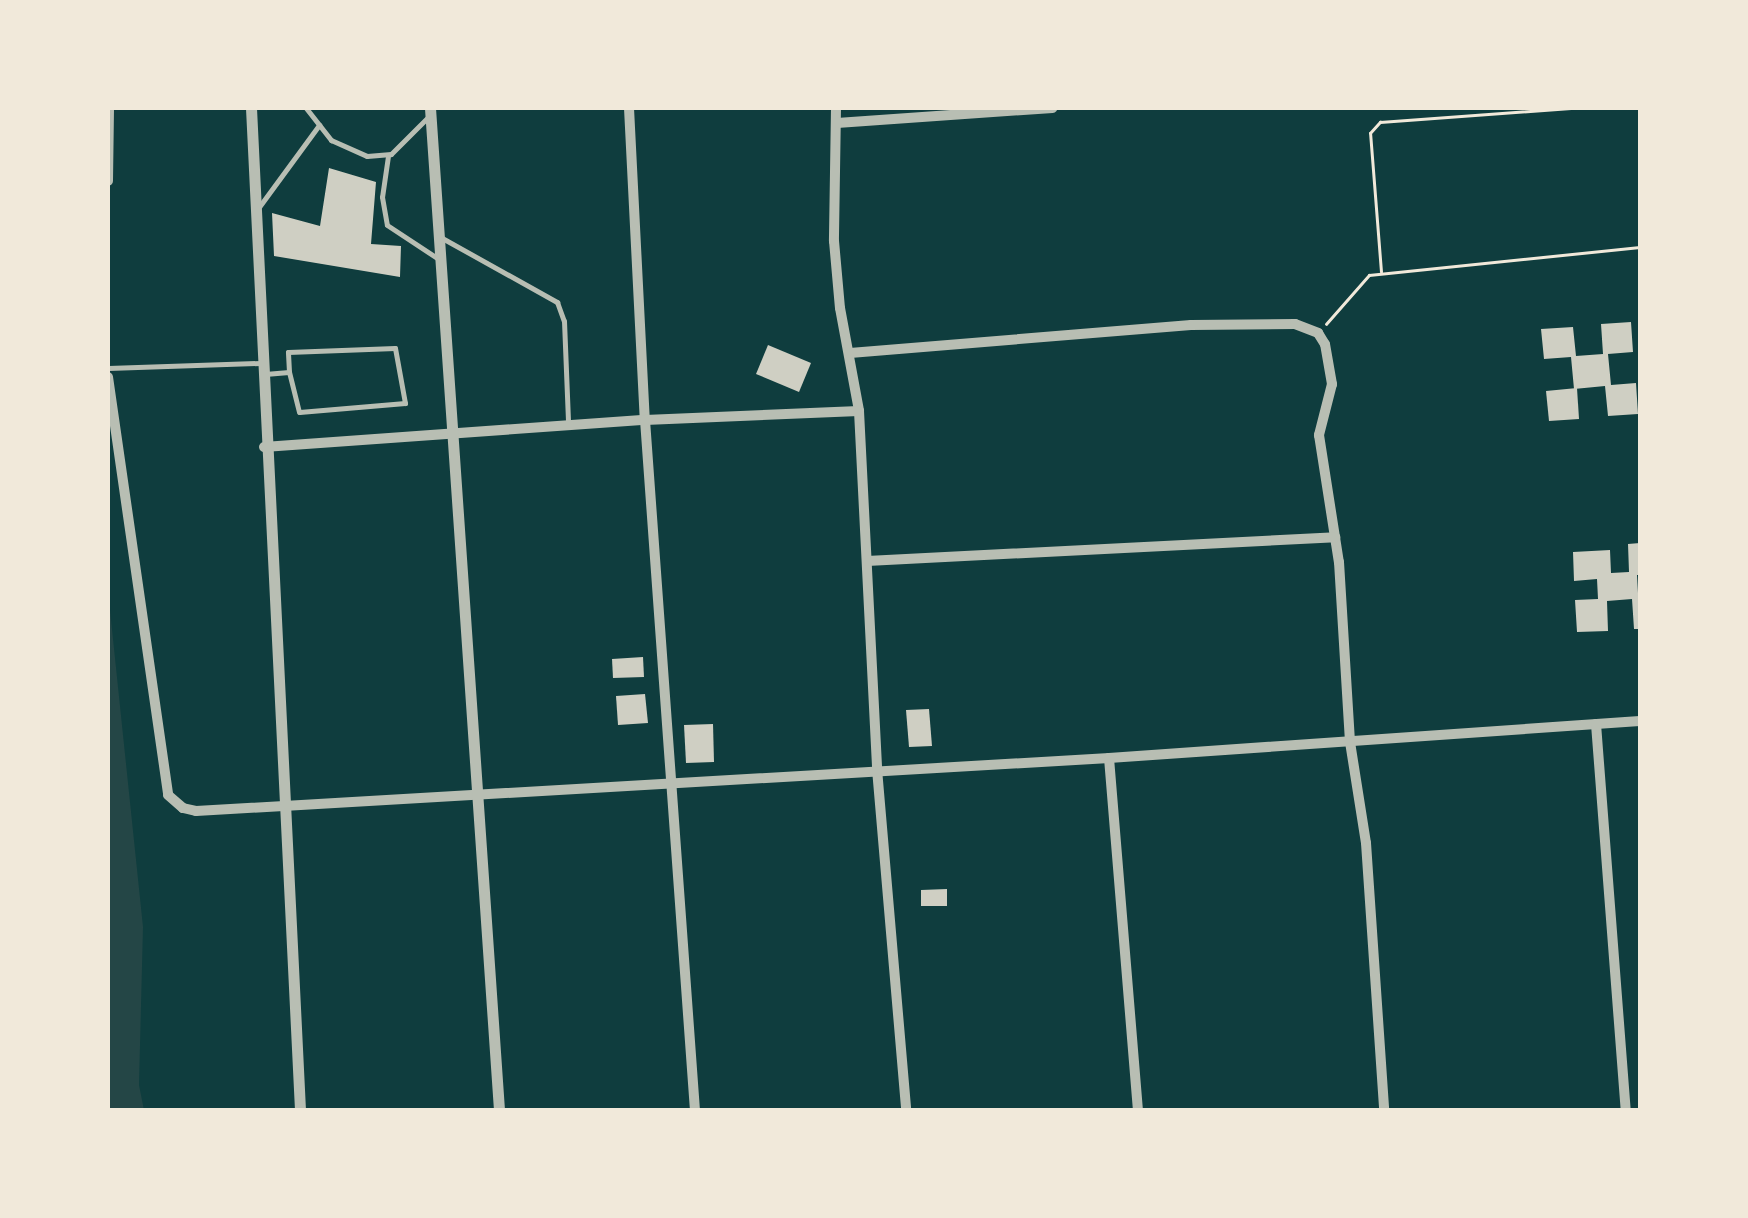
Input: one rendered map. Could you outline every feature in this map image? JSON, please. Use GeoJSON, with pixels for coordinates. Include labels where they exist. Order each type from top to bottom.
{"type":"FeatureCollection","features":[{"type":"Feature","properties":{"kind":"street"},"geometry":{"type":"LineString","coordinates":[[108,180],[109,108]]}},
{"type":"Feature","properties":{"kind":"street"},"geometry":{"type":"LineString","coordinates":[[252,108],[264,448],[300,1110]]}},
{"type":"Feature","properties":{"kind":"street"},"geometry":{"type":"LineString","coordinates":[[629,108],[646,420],[694,1110]]}},
{"type":"Feature","properties":{"kind":"street"},"geometry":{"type":"LineString","coordinates":[[836,108],[834,242],[840,308],[859,411],[877,768],[906,1110]]}},
{"type":"Feature","properties":{"kind":"street"},"geometry":{"type":"LineString","coordinates":[[837,123],[1052,108]]}},
{"type":"Feature","properties":{"kind":"street"},"geometry":{"type":"LineString","coordinates":[[430,111],[456,433],[499,1110]]}},
{"type":"Feature","properties":{"kind":"street"},"geometry":{"type":"LineString","coordinates":[[850,353],[1191,326],[1294,324],[1318,333],[1329,360],[1332,384],[1320,435],[1335,536],[1350,742],[1366,843],[1384,1110]]}},
{"type":"Feature","properties":{"kind":"street"},"geometry":{"type":"LineString","coordinates":[[108,376],[168,794],[183,808],[196,811],[877,768],[1109,758],[1640,722]]}},
{"type":"Feature","properties":{"kind":"street"},"geometry":{"type":"LineString","coordinates":[[264,448],[646,420],[859,411]]}},
{"type":"Feature","properties":{"kind":"street"},"geometry":{"type":"LineString","coordinates":[[868,561],[1335,536]]}},
{"type":"Feature","properties":{"kind":"street"},"geometry":{"type":"LineString","coordinates":[[1596,724],[1626,1110]]}},
{"type":"Feature","properties":{"kind":"street"},"geometry":{"type":"LineString","coordinates":[[1109,758],[1138,1110]]}},
{"type":"Feature","properties":{"kind":"lane"},"geometry":{"type":"LineString","coordinates":[[306,108],[319,125],[351,152],[388,156]]}},
{"type":"Feature","properties":{"kind":"lane"},"geometry":{"type":"LineString","coordinates":[[430,111],[388,156],[382,196],[386,226],[442,262]]}},
{"type":"Feature","properties":{"kind":"lane"},"geometry":{"type":"LineString","coordinates":[[256,212],[319,125]]}},
{"type":"Feature","properties":{"kind":"lane"},"geometry":{"type":"LineString","coordinates":[[440,237],[557,302],[564,321],[568,426]]}},
{"type":"Feature","properties":{"kind":"lane"},"geometry":{"type":"LineString","coordinates":[[396,348],[405,403],[300,412],[288,372],[288,352],[396,348]]}},
{"type":"Feature","properties":{"kind":"lane"},"geometry":{"type":"LineString","coordinates":[[108,368],[262,368],[288,372]]}},
{"type":"Feature","properties":{"kind":"path"},"geometry":{"type":"LineString","coordinates":[[1381,274],[1370,133],[1380,122],[1570,108]]}},
{"type":"Feature","properties":{"kind":"path"},"geometry":{"type":"LineString","coordinates":[[1318,333],[1368,276],[1640,246]]}},
{"type":"Feature","properties":{"kind":"shaded area"},"geometry":{"type":"Polygon","coordinates":[[[108,591],[143,927],[139,1085],[144,1110],[108,1110],[108,591]]]}},
{"type":"Feature","properties":{"kind":"building"},"geometry":{"type":"Polygon","coordinates":[[[329,168],[376,182],[371,244],[401,246],[400,277],[274,256],[272,213],[320,226],[329,168]]]}},
{"type":"Feature","properties":{"kind":"building"},"geometry":{"type":"Polygon","coordinates":[[[1631,322],[1633,352],[1608,354],[1611,385],[1636,383],[1638,414],[1608,416],[1605,386],[1574,389],[1571,357],[1544,359],[1541,329],[1573,327],[1576,356],[1603,354],[1601,324],[1631,322]]]}},
{"type":"Feature","properties":{"kind":"building"},"geometry":{"type":"Polygon","coordinates":[[[768,345],[811,363],[799,392],[756,374],[768,345]]]}},
{"type":"Feature","properties":{"kind":"building"},"geometry":{"type":"Polygon","coordinates":[[[1577,388],[1579,419],[1549,421],[1546,391],[1577,388]]]}},
{"type":"Feature","properties":{"kind":"building"},"geometry":{"type":"Polygon","coordinates":[[[1640,543],[1640,629],[1634,629],[1632,599],[1607,601],[1608,631],[1577,632],[1575,600],[1598,599],[1597,579],[1574,581],[1573,552],[1610,550],[1611,573],[1629,572],[1628,544],[1640,543]]]}},
{"type":"Feature","properties":{"kind":"building"},"geometry":{"type":"Polygon","coordinates":[[[643,657],[644,677],[613,678],[612,659],[643,657]]]}},
{"type":"Feature","properties":{"kind":"building"},"geometry":{"type":"Polygon","coordinates":[[[645,694],[648,723],[618,725],[616,696],[645,694]]]}},
{"type":"Feature","properties":{"kind":"building"},"geometry":{"type":"Polygon","coordinates":[[[929,709],[932,746],[909,747],[906,710],[929,709]]]}},
{"type":"Feature","properties":{"kind":"building"},"geometry":{"type":"Polygon","coordinates":[[[713,724],[714,762],[686,763],[684,725],[713,724]]]}},
{"type":"Feature","properties":{"kind":"building"},"geometry":{"type":"Polygon","coordinates":[[[947,889],[947,906],[921,906],[921,890],[947,889]]]}}]}
